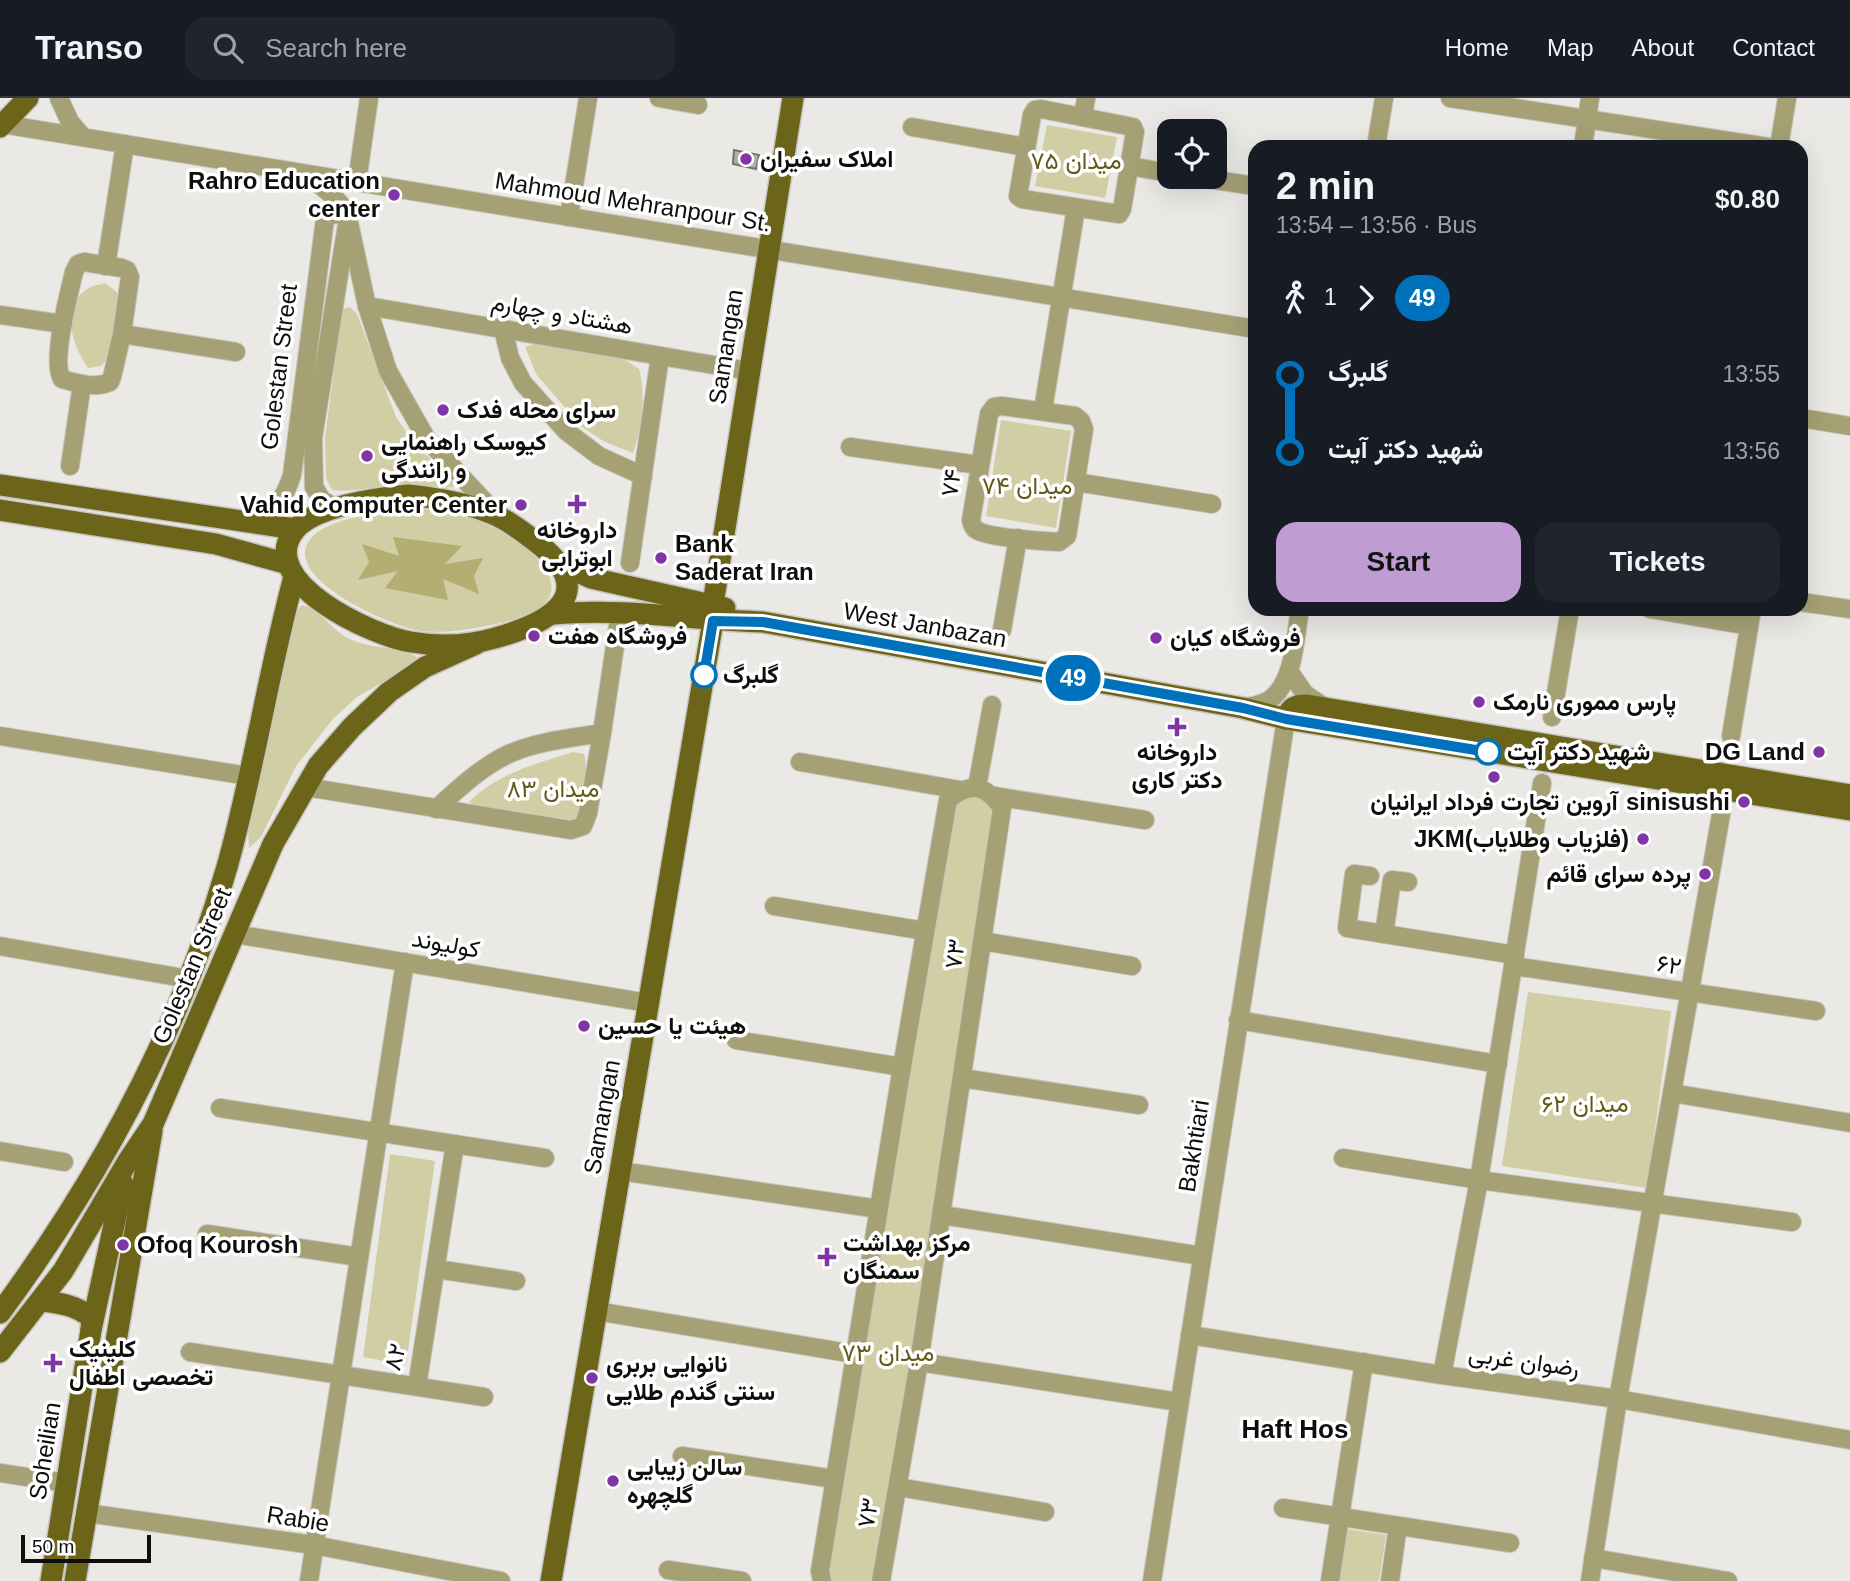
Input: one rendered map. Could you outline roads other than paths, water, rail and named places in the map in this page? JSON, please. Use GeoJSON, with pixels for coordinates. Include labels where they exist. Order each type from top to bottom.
{"type":"FeatureCollection","features":[{"type":"Feature","properties":{"kind":"main road"},"geometry":{"type":"LineString","coordinates":[[1,125],[27,98]]}},
{"type":"Feature","properties":{"kind":"main road","name":"Samangan"},"geometry":{"type":"LineString","coordinates":[[551,1581],[713,612],[793,98]]}},
{"type":"Feature","properties":{"kind":"main road"},"geometry":{"type":"LineString","coordinates":[[0,485],[295,529]]}},
{"type":"Feature","properties":{"kind":"main road","name":"West Janbazan"},"geometry":{"type":"LineString","coordinates":[[295,529],[322,513],[379,498],[408,495],[440,498],[498,516],[537,543],[562,565],[591,578],[713,612],[1243,708],[1286,719],[1850,810]]}},
{"type":"Feature","properties":{"kind":"main road"},"geometry":{"type":"LineString","coordinates":[[0,510],[216,544],[291,571],[331,608],[380,633],[409,642],[444,646],[476,643],[512,634],[554,614],[566,595],[568,581],[562,565]]}},
{"type":"Feature","properties":{"kind":"main road","name":"Golestan Street"},"geometry":{"type":"LineString","coordinates":[[0,1313],[42,1257],[111,1140],[137,1093],[189,979],[227,867],[291,571],[286,552],[288,541],[295,529]]}},
{"type":"Feature","properties":{"kind":"main road","name":"West Janbazan"},"geometry":{"type":"LineString","coordinates":[[554,614],[713,612]]}},
{"type":"Feature","properties":{"kind":"main road","name":"Golestan Street"},"geometry":{"type":"LineString","coordinates":[[0,1352],[40,1301],[89,1230],[128,1161],[153,1125],[273,844],[318,766],[389,692],[425,667],[476,643]]}},
{"type":"Feature","properties":{"kind":"main road"},"geometry":{"type":"LineString","coordinates":[[1286,719],[1289,710],[1296,705],[1326,708],[1850,795]]}},
{"type":"Feature","properties":{"kind":"main road","name":"Soheilian"},"geometry":{"type":"LineString","coordinates":[[75,1581],[153,1125]]}},
{"type":"Feature","properties":{"kind":"main road"},"geometry":{"type":"LineString","coordinates":[[111,1140],[128,1161]]}},
{"type":"Feature","properties":{"kind":"main road","name":"Soheilian"},"geometry":{"type":"LineString","coordinates":[[51,1581],[91,1330],[128,1161]]}},
{"type":"Feature","properties":{"kind":"main road"},"geometry":{"type":"LineString","coordinates":[[40,1301],[69,1304],[82,1310],[92,1318],[91,1330]]}},
{"type":"Feature","properties":{"kind":"main road"},"geometry":{"type":"LineString","coordinates":[[66,1482],[91,1486]]}},
{"type":"Feature","properties":{"kind":"main road"},"geometry":{"type":"LineString","coordinates":[[62,1510],[86,1513]]}},
{"type":"Feature","properties":{"kind":"street"},"geometry":{"type":"LineString","coordinates":[[59,98],[70,122],[83,138]]}},
{"type":"Feature","properties":{"kind":"street"},"geometry":{"type":"LineString","coordinates":[[358,182],[369,98]]}},
{"type":"Feature","properties":{"kind":"street"},"geometry":{"type":"LineString","coordinates":[[569,217],[589,98]]}},
{"type":"Feature","properties":{"kind":"street"},"geometry":{"type":"LineString","coordinates":[[659,98],[698,105]]}},
{"type":"Feature","properties":{"kind":"street"},"geometry":{"type":"LineString","coordinates":[[1083,117],[1086,98]]}},
{"type":"Feature","properties":{"kind":"street"},"geometry":{"type":"LineString","coordinates":[[1378,140],[1384,98]]}},
{"type":"Feature","properties":{"kind":"street"},"geometry":{"type":"LineString","coordinates":[[1450,98],[1723,140]]}},
{"type":"Feature","properties":{"kind":"street"},"geometry":{"type":"LineString","coordinates":[[1584,140],[1590,98]]}},
{"type":"Feature","properties":{"kind":"street"},"geometry":{"type":"LineString","coordinates":[[1780,140],[1787,98]]}},
{"type":"Feature","properties":{"kind":"street"},"geometry":{"type":"LineString","coordinates":[[1035,110],[1083,117],[1133,127],[1135,132],[1119,214],[1022,199],[1018,196],[1035,110]]}},
{"type":"Feature","properties":{"kind":"street","name":"Mahmoud Mehranpour St."},"geometry":{"type":"LineString","coordinates":[[1,125],[1248,328]]}},
{"type":"Feature","properties":{"kind":"street"},"geometry":{"type":"LineString","coordinates":[[912,128],[1026,148]]}},
{"type":"Feature","properties":{"kind":"street"},"geometry":{"type":"LineString","coordinates":[[106,265],[125,144]]}},
{"type":"Feature","properties":{"kind":"street"},"geometry":{"type":"LineString","coordinates":[[1129,166],[1157,171]]}},
{"type":"Feature","properties":{"kind":"street"},"geometry":{"type":"LineString","coordinates":[[306,174],[346,211],[367,306],[388,371],[426,438],[498,516]]}},
{"type":"Feature","properties":{"kind":"street"},"geometry":{"type":"LineString","coordinates":[[1227,182],[1248,185]]}},
{"type":"Feature","properties":{"kind":"street"},"geometry":{"type":"LineString","coordinates":[[1043,410],[1076,208]]}},
{"type":"Feature","properties":{"kind":"street","name":"Golestan Street"},"geometry":{"type":"LineString","coordinates":[[242,521],[267,513],[286,494],[292,475],[325,219],[339,214],[348,218],[313,438],[314,487],[322,500],[336,508]]}},
{"type":"Feature","properties":{"kind":"street"},"geometry":{"type":"LineString","coordinates":[[84,262],[106,265],[127,270],[130,277],[122,334],[110,382],[104,385],[82,384],[62,379],[57,369],[74,271],[78,264],[84,262]]}},
{"type":"Feature","properties":{"kind":"street","name":"هشتاد و چهارم"},"geometry":{"type":"LineString","coordinates":[[367,306],[749,371]]}},
{"type":"Feature","properties":{"kind":"street"},"geometry":{"type":"LineString","coordinates":[[0,315],[63,324]]}},
{"type":"Feature","properties":{"kind":"street"},"geometry":{"type":"LineString","coordinates":[[503,329],[510,358],[523,383],[557,422],[599,456],[643,475]]}},
{"type":"Feature","properties":{"kind":"street"},"geometry":{"type":"LineString","coordinates":[[122,334],[236,352]]}},
{"type":"Feature","properties":{"kind":"street"},"geometry":{"type":"LineString","coordinates":[[630,563],[660,356]]}},
{"type":"Feature","properties":{"kind":"street"},"geometry":{"type":"LineString","coordinates":[[70,466],[82,384]]}},
{"type":"Feature","properties":{"kind":"street","name":"۷۴"},"geometry":{"type":"LineString","coordinates":[[1002,405],[1043,410],[1075,416],[1084,429],[1067,536],[1059,542],[978,531],[972,527],[971,520],[989,414],[994,407],[1002,405]]}},
{"type":"Feature","properties":{"kind":"street"},"geometry":{"type":"LineString","coordinates":[[1808,419],[1850,426]]}},
{"type":"Feature","properties":{"kind":"street"},"geometry":{"type":"LineString","coordinates":[[850,447],[979,465]]}},
{"type":"Feature","properties":{"kind":"street"},"geometry":{"type":"LineString","coordinates":[[1076,482],[1212,503]]}},
{"type":"Feature","properties":{"kind":"street"},"geometry":{"type":"LineString","coordinates":[[1002,630],[1018,538]]}},
{"type":"Feature","properties":{"kind":"street"},"geometry":{"type":"LineString","coordinates":[[1808,603],[1850,609]]}},
{"type":"Feature","properties":{"kind":"street"},"geometry":{"type":"LineString","coordinates":[[306,787],[571,830],[583,826],[588,813],[602,733],[620,612]]}},
{"type":"Feature","properties":{"kind":"street"},"geometry":{"type":"LineString","coordinates":[[1243,708],[1272,699],[1282,685],[1289,671],[1299,616]]}},
{"type":"Feature","properties":{"kind":"street"},"geometry":{"type":"LineString","coordinates":[[1552,717],[1569,616]]}},
{"type":"Feature","properties":{"kind":"street"},"geometry":{"type":"LineString","coordinates":[[1731,736],[1750,617]]}},
{"type":"Feature","properties":{"kind":"street"},"geometry":{"type":"LineString","coordinates":[[1289,671],[1305,694],[1326,708]]}},
{"type":"Feature","properties":{"kind":"street","name":"۷۳"},"geometry":{"type":"LineString","coordinates":[[822,1581],[820,1571],[854,1354],[948,800],[968,789],[992,705]]}},
{"type":"Feature","properties":{"kind":"street","name":"Bakhtiari"},"geometry":{"type":"LineString","coordinates":[[1152,1581],[1286,719]]}},
{"type":"Feature","properties":{"kind":"street"},"geometry":{"type":"LineString","coordinates":[[436,809],[471,777],[511,753],[555,741],[602,733]]}},
{"type":"Feature","properties":{"kind":"street"},"geometry":{"type":"LineString","coordinates":[[0,736],[248,776]]}},
{"type":"Feature","properties":{"kind":"street"},"geometry":{"type":"LineString","coordinates":[[800,762],[1145,820]]}},
{"type":"Feature","properties":{"kind":"street"},"geometry":{"type":"LineString","coordinates":[[1442,1375],[1479,1180],[1542,783]]}},
{"type":"Feature","properties":{"kind":"street","name":"۷۳"},"geometry":{"type":"LineString","coordinates":[[881,1581],[919,1362],[1002,808],[993,796]]}},
{"type":"Feature","properties":{"kind":"street"},"geometry":{"type":"LineString","coordinates":[[1722,809],[1689,993],[1816,1011]]}},
{"type":"Feature","properties":{"kind":"street","name":"۶۲"},"geometry":{"type":"LineString","coordinates":[[1370,876],[1354,874],[1347,928],[1689,993],[1618,1399],[1590,1581]]}},
{"type":"Feature","properties":{"kind":"street"},"geometry":{"type":"LineString","coordinates":[[1384,934],[1392,880],[1408,882]]}},
{"type":"Feature","properties":{"kind":"street"},"geometry":{"type":"LineString","coordinates":[[774,906],[926,931]]}},
{"type":"Feature","properties":{"kind":"street","name":"کولیوند"},"geometry":{"type":"LineString","coordinates":[[235,934],[648,1003]]}},
{"type":"Feature","properties":{"kind":"street"},"geometry":{"type":"LineString","coordinates":[[982,941],[1132,966]]}},
{"type":"Feature","properties":{"kind":"street"},"geometry":{"type":"LineString","coordinates":[[0,946],[189,979]]}},
{"type":"Feature","properties":{"kind":"street","name":"۸۲"},"geometry":{"type":"LineString","coordinates":[[405,962],[341,1375],[417,1387],[455,1144]]}},
{"type":"Feature","properties":{"kind":"street"},"geometry":{"type":"LineString","coordinates":[[1238,1020],[1498,1065]]}},
{"type":"Feature","properties":{"kind":"street"},"geometry":{"type":"LineString","coordinates":[[736,1040],[902,1067]]}},
{"type":"Feature","properties":{"kind":"street"},"geometry":{"type":"LineString","coordinates":[[962,1079],[1139,1105]]}},
{"type":"Feature","properties":{"kind":"street"},"geometry":{"type":"LineString","coordinates":[[1672,1093],[1850,1122]]}},
{"type":"Feature","properties":{"kind":"street"},"geometry":{"type":"LineString","coordinates":[[220,1108],[545,1158]]}},
{"type":"Feature","properties":{"kind":"street"},"geometry":{"type":"LineString","coordinates":[[0,1151],[64,1162]]}},
{"type":"Feature","properties":{"kind":"street"},"geometry":{"type":"LineString","coordinates":[[1343,1158],[1479,1180],[1791,1223]]}},
{"type":"Feature","properties":{"kind":"street"},"geometry":{"type":"LineString","coordinates":[[620,1171],[879,1209]]}},
{"type":"Feature","properties":{"kind":"street"},"geometry":{"type":"LineString","coordinates":[[942,1215],[1202,1256]]}},
{"type":"Feature","properties":{"kind":"street"},"geometry":{"type":"LineString","coordinates":[[207,1234],[359,1257]]}},
{"type":"Feature","properties":{"kind":"street"},"geometry":{"type":"LineString","coordinates":[[436,1269],[516,1281]]}},
{"type":"Feature","properties":{"kind":"street"},"geometry":{"type":"LineString","coordinates":[[596,1311],[854,1354]]}},
{"type":"Feature","properties":{"kind":"street","name":"رضوان غربی"},"geometry":{"type":"LineString","coordinates":[[1190,1335],[1442,1375],[1618,1399],[1850,1440]]}},
{"type":"Feature","properties":{"kind":"street"},"geometry":{"type":"LineString","coordinates":[[190,1352],[341,1375],[309,1581]]}},
{"type":"Feature","properties":{"kind":"street"},"geometry":{"type":"LineString","coordinates":[[919,1362],[1180,1402]]}},
{"type":"Feature","properties":{"kind":"street"},"geometry":{"type":"LineString","coordinates":[[1330,1581],[1364,1362]]}},
{"type":"Feature","properties":{"kind":"street"},"geometry":{"type":"LineString","coordinates":[[417,1387],[484,1397]]}},
{"type":"Feature","properties":{"kind":"street"},"geometry":{"type":"LineString","coordinates":[[682,1456],[835,1479]]}},
{"type":"Feature","properties":{"kind":"street"},"geometry":{"type":"LineString","coordinates":[[0,1473],[66,1482]]}},
{"type":"Feature","properties":{"kind":"street"},"geometry":{"type":"LineString","coordinates":[[898,1487],[1045,1512]]}},
{"type":"Feature","properties":{"kind":"street"},"geometry":{"type":"LineString","coordinates":[[1283,1508],[1510,1543]]}},
{"type":"Feature","properties":{"kind":"street","name":"Rabie"},"geometry":{"type":"LineString","coordinates":[[86,1513],[314,1545],[501,1581]]}},
{"type":"Feature","properties":{"kind":"street"},"geometry":{"type":"LineString","coordinates":[[1390,1581],[1398,1526]]}},
{"type":"Feature","properties":{"kind":"street"},"geometry":{"type":"LineString","coordinates":[[1594,1558],[1728,1581]]}},
{"type":"Feature","properties":{"kind":"street"},"geometry":{"type":"LineString","coordinates":[[668,1570],[742,1581]]}},
{"type":"Feature","properties":{"kind":"place","name":"املاک سفیران"},"geometry":{"type":"Point","coordinates":[746,159]}},
{"type":"Feature","properties":{"kind":"place","name":"Rahro Education center"},"geometry":{"type":"Point","coordinates":[394,195]}},
{"type":"Feature","properties":{"kind":"place","name":"سرای محله فدک"},"geometry":{"type":"Point","coordinates":[443,410]}},
{"type":"Feature","properties":{"kind":"place","name":"کیوسک راهنمایی و رانندگی"},"geometry":{"type":"Point","coordinates":[367,456]}},
{"type":"Feature","properties":{"kind":"place","name":"داروخانه ابوترابی"},"geometry":{"type":"Point","coordinates":[577,504]}},
{"type":"Feature","properties":{"kind":"place","name":"Vahid Computer Center"},"geometry":{"type":"Point","coordinates":[521,505]}},
{"type":"Feature","properties":{"kind":"place","name":"Bank Saderat Iran"},"geometry":{"type":"Point","coordinates":[661,558]}},
{"type":"Feature","properties":{"kind":"place","name":"فروشگاه هفت"},"geometry":{"type":"Point","coordinates":[534,636]}},
{"type":"Feature","properties":{"kind":"place","name":"فروشگاه کیان"},"geometry":{"type":"Point","coordinates":[1156,638]}},
{"type":"Feature","properties":{"kind":"place","name":"گلبرگ"},"geometry":{"type":"Point","coordinates":[704,675]}},
{"type":"Feature","properties":{"kind":"place","name":"پارس مموری نارمک"},"geometry":{"type":"Point","coordinates":[1479,702]}},
{"type":"Feature","properties":{"kind":"place","name":"داروخانه دکتر کاری"},"geometry":{"type":"Point","coordinates":[1177,727]}},
{"type":"Feature","properties":{"kind":"place","name":"شهید دکتر آیت"},"geometry":{"type":"Point","coordinates":[1488,752]}},
{"type":"Feature","properties":{"kind":"place","name":"DG Land"},"geometry":{"type":"Point","coordinates":[1819,752]}},
{"type":"Feature","properties":{"kind":"place","name":"آروین تجارت فرداد ایرانیان"},"geometry":{"type":"Point","coordinates":[1494,777]}},
{"type":"Feature","properties":{"kind":"place","name":"sinisushi"},"geometry":{"type":"Point","coordinates":[1744,802]}},
{"type":"Feature","properties":{"kind":"place","name":"JKM(فلزیاب وطلایاب)"},"geometry":{"type":"Point","coordinates":[1643,839]}},
{"type":"Feature","properties":{"kind":"place","name":"پرده سرای قائم"},"geometry":{"type":"Point","coordinates":[1705,874]}},
{"type":"Feature","properties":{"kind":"place","name":"هیئت یا حسین"},"geometry":{"type":"Point","coordinates":[584,1026]}},
{"type":"Feature","properties":{"kind":"place","name":"Ofoq Kourosh"},"geometry":{"type":"Point","coordinates":[123,1245]}},
{"type":"Feature","properties":{"kind":"place","name":"مرکز بهداشت سمنگان"},"geometry":{"type":"Point","coordinates":[827,1257]}},
{"type":"Feature","properties":{"kind":"place","name":"کلینیک تخصصی اطفال"},"geometry":{"type":"Point","coordinates":[53,1363]}},
{"type":"Feature","properties":{"kind":"place","name":"نانوایی بربری سنتی گندم طلایی"},"geometry":{"type":"Point","coordinates":[592,1378]}},
{"type":"Feature","properties":{"kind":"place","name":"سالن زیبایی گلچهره"},"geometry":{"type":"Point","coordinates":[613,1481]}},
{"type":"Feature","properties":{"kind":"district","name":"Haft Hos"},"geometry":{"type":"Point","coordinates":[1295,1429]}},
{"type":"Feature","properties":{"kind":"park label","name":"میدان ۷۵"},"geometry":{"type":"Point","coordinates":[1076,161]}},
{"type":"Feature","properties":{"kind":"park label","name":"میدان ۷۴"},"geometry":{"type":"Point","coordinates":[1027,486]}},
{"type":"Feature","properties":{"kind":"park label","name":"میدان ۸۳"},"geometry":{"type":"Point","coordinates":[553,789]}},
{"type":"Feature","properties":{"kind":"park label","name":"میدان ۶۲"},"geometry":{"type":"Point","coordinates":[1585,1104]}},
{"type":"Feature","properties":{"kind":"park label","name":"میدان ۷۳"},"geometry":{"type":"Point","coordinates":[888,1353]}}]}
